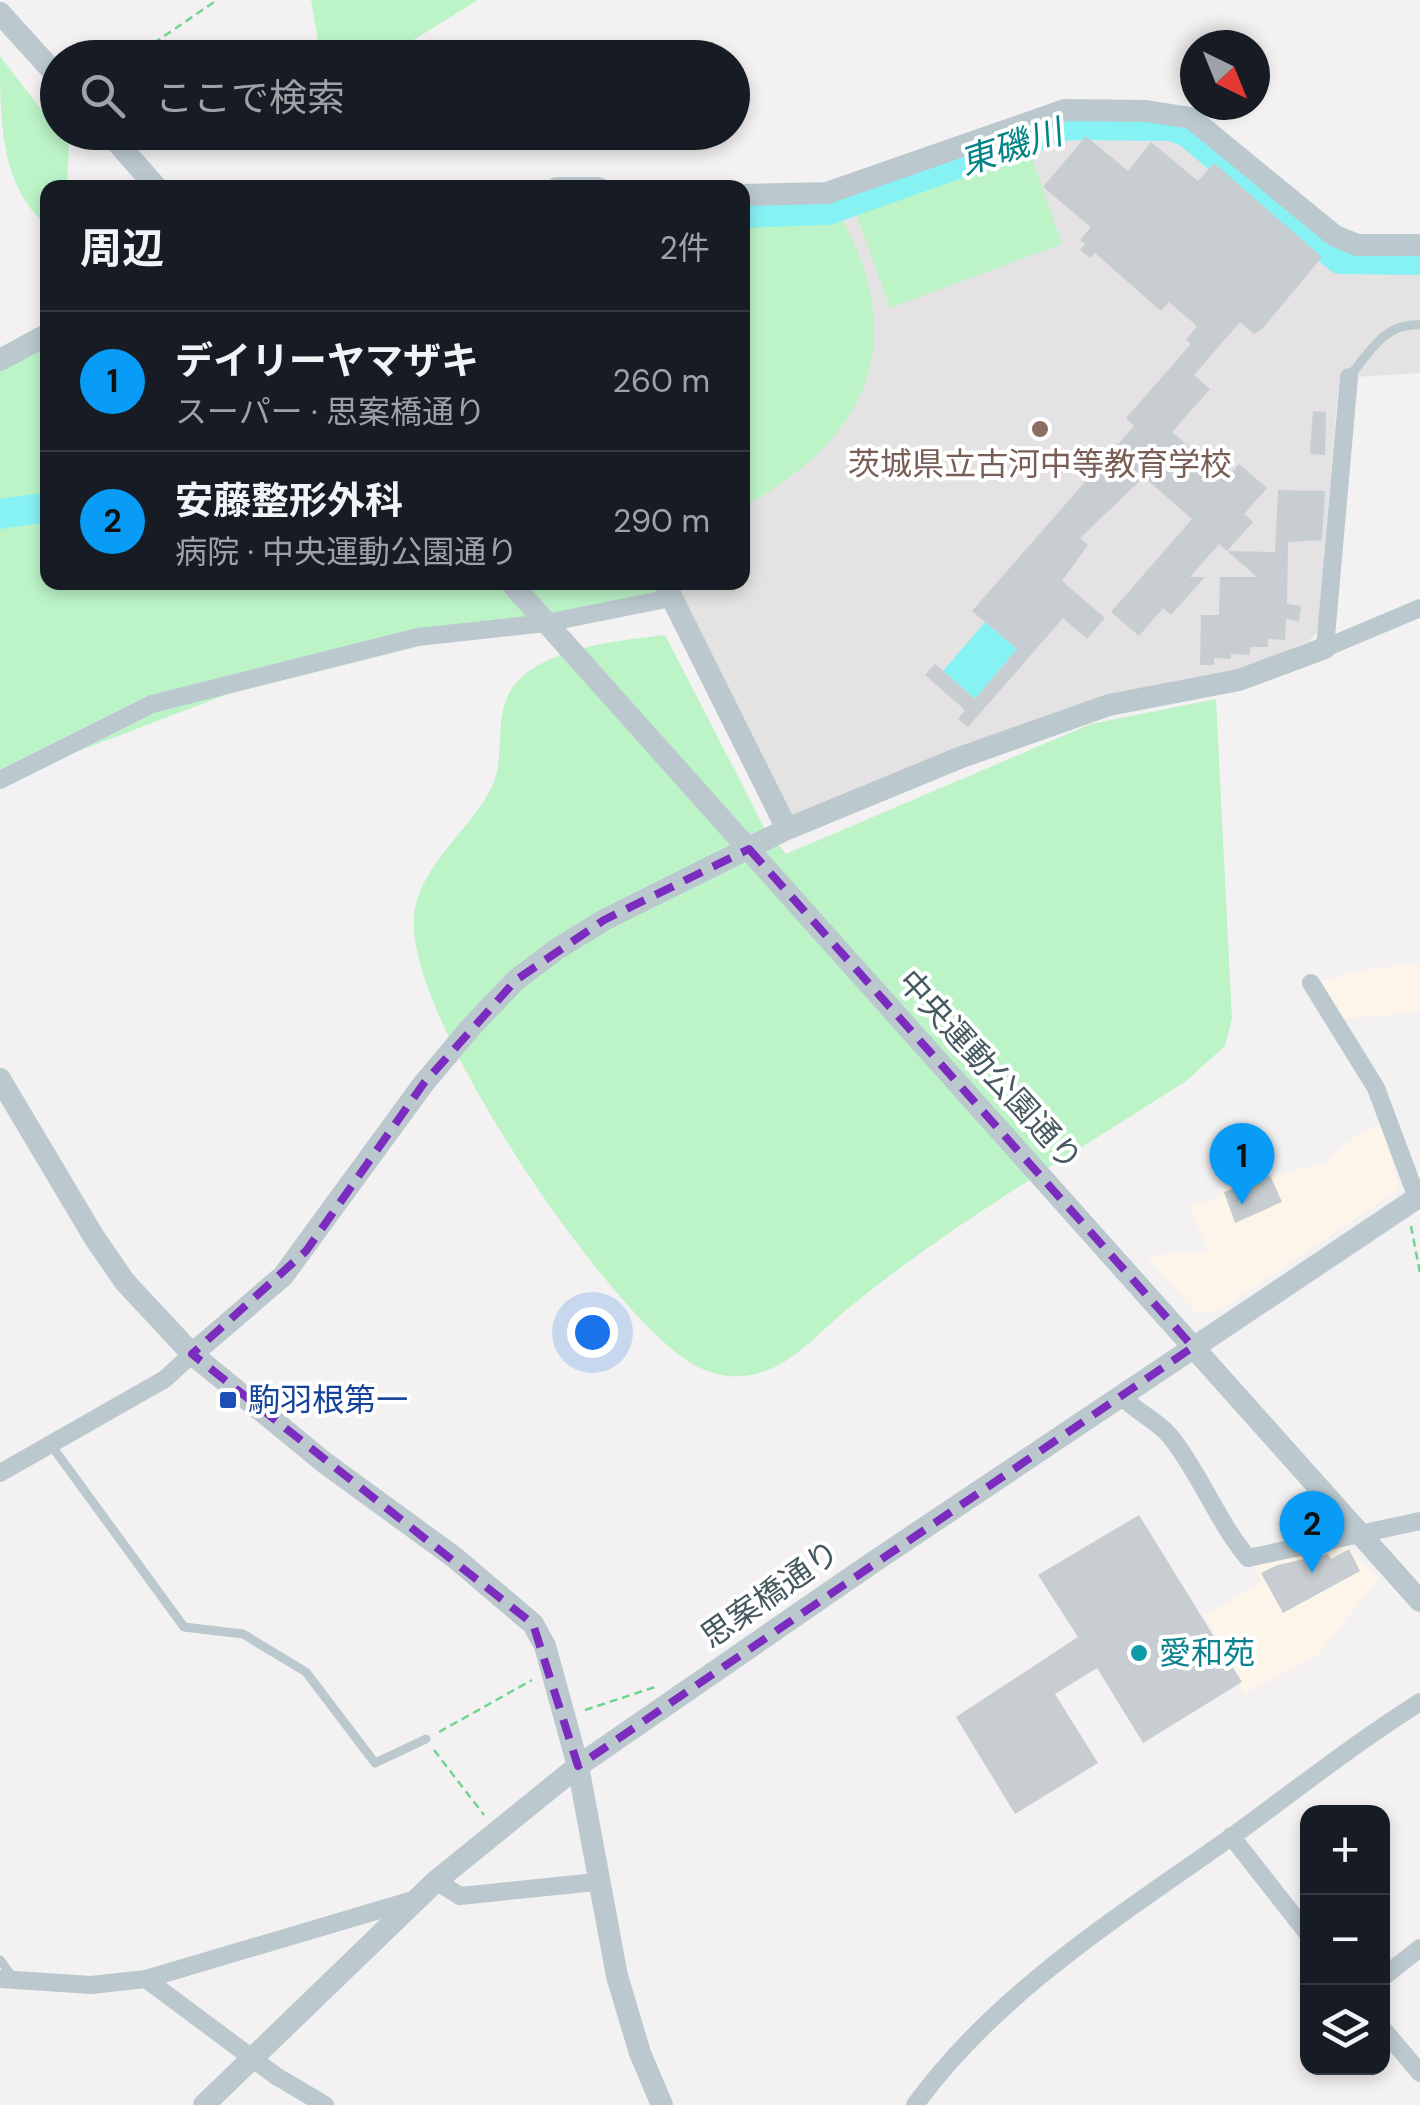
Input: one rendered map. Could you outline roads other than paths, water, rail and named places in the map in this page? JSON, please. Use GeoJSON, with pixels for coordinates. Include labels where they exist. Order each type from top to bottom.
{"type":"FeatureCollection","features":[{"type":"Feature","properties":{"kind":"street"},"geometry":{"type":"LineString","coordinates":[[0,13],[40,57]]}},
{"type":"Feature","properties":{"kind":"street"},"geometry":{"type":"LineString","coordinates":[[750,195],[827,193],[1065,110],[1146,112],[1191,118],[1335,236],[1357,245],[1420,245]]}},
{"type":"Feature","properties":{"kind":"street"},"geometry":{"type":"LineString","coordinates":[[124,150],[150,180]]}},
{"type":"Feature","properties":{"kind":"street"},"geometry":{"type":"LineString","coordinates":[[0,360],[40,338]]}},
{"type":"Feature","properties":{"kind":"street"},"geometry":{"type":"LineString","coordinates":[[1325,648],[1349,377]]}},
{"type":"Feature","properties":{"kind":"street","name":"中央運動公園通り"},"geometry":{"type":"LineString","coordinates":[[517,590],[1420,1602]]}},
{"type":"Feature","properties":{"kind":"street"},"geometry":{"type":"LineString","coordinates":[[0,780],[152,704],[418,637],[546,623],[668,590],[787,829]]}},
{"type":"Feature","properties":{"kind":"street"},"geometry":{"type":"LineString","coordinates":[[0,1473],[165,1379],[256,1301],[306,1251],[424,1083],[516,980],[604,920],[787,829],[959,758],[1109,705],[1239,680],[1420,608]]}},
{"type":"Feature","properties":{"kind":"street"},"geometry":{"type":"LineString","coordinates":[[1311,983],[1376,1088],[1415,1200]]}},
{"type":"Feature","properties":{"kind":"street"},"geometry":{"type":"LineString","coordinates":[[0,1079],[94,1238],[125,1282],[192,1354],[262,1414],[513,1604],[533,1624],[553,1675],[578,1766],[596,1882],[617,1976],[640,2054],[662,2105]]}},
{"type":"Feature","properties":{"kind":"street","name":"思案橋通り"},"geometry":{"type":"LineString","coordinates":[[204,2105],[436,1882],[578,1766],[1193,1346],[1415,1200]]}},
{"type":"Feature","properties":{"kind":"street"},"geometry":{"type":"LineString","coordinates":[[1121,1395],[1134,1411],[1170,1435],[1230,1537],[1248,1558],[1420,1521]]}},
{"type":"Feature","properties":{"kind":"street"},"geometry":{"type":"LineString","coordinates":[[915,2105],[955,2054],[1067,1952],[1342,1752],[1420,1702]]}},
{"type":"Feature","properties":{"kind":"street"},"geometry":{"type":"LineString","coordinates":[[1231,1836],[1300,1924]]}},
{"type":"Feature","properties":{"kind":"street"},"geometry":{"type":"LineString","coordinates":[[436,1882],[460,1896],[596,1882]]}},
{"type":"Feature","properties":{"kind":"street"},"geometry":{"type":"LineString","coordinates":[[8,1980],[90,1985],[146,1979],[419,1898]]}},
{"type":"Feature","properties":{"kind":"street"},"geometry":{"type":"LineString","coordinates":[[1390,1972],[1420,1948]]}},
{"type":"Feature","properties":{"kind":"street"},"geometry":{"type":"LineString","coordinates":[[146,1979],[252,2058],[325,2105]]}},
{"type":"Feature","properties":{"kind":"street"},"geometry":{"type":"LineString","coordinates":[[1390,2037],[1420,2072]]}},
{"type":"Feature","properties":{"kind":"lane"},"geometry":{"type":"LineString","coordinates":[[1349,377],[1387,332],[1397,326],[1420,325]]}},
{"type":"Feature","properties":{"kind":"lane"},"geometry":{"type":"LineString","coordinates":[[51,1445],[184,1628],[244,1634],[306,1672],[375,1763],[426,1739]]}},
{"type":"Feature","properties":{"kind":"lane"},"geometry":{"type":"LineString","coordinates":[[0,1960],[8,1980]]}},
{"type":"Feature","properties":{"kind":"water"},"geometry":{"type":"Polygon","coordinates":[[[985,622],[1017,649],[975,699],[943,671],[985,622]]]}},
{"type":"Feature","properties":{"kind":"waterway","name":"東磯川"},"geometry":{"type":"LineString","coordinates":[[750,213],[827,210],[1067,125],[1171,126],[1186,131],[1340,259],[1420,260]]}},
{"type":"Feature","properties":{"kind":"waterway","name":"東磯川"},"geometry":{"type":"LineString","coordinates":[[0,514],[40,508]]}},
{"type":"Feature","properties":{"kind":"place","name":"茨城県立古河中等教育学校"},"geometry":{"type":"Point","coordinates":[1040,429]}},
{"type":"Feature","properties":{"kind":"place","name":"デイリーヤマザキ"},"geometry":{"type":"Point","coordinates":[1242,1205]}},
{"type":"Feature","properties":{"kind":"place","name":"駒羽根第一"},"geometry":{"type":"Point","coordinates":[228,1400]}},
{"type":"Feature","properties":{"kind":"place","name":"安藤整形外科"},"geometry":{"type":"Point","coordinates":[1312,1573]}},
{"type":"Feature","properties":{"kind":"place","name":"愛和苑"},"geometry":{"type":"Point","coordinates":[1139,1653]}}]}
